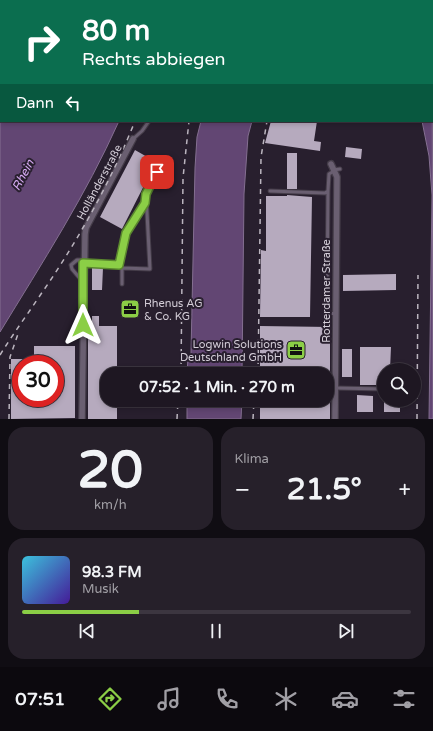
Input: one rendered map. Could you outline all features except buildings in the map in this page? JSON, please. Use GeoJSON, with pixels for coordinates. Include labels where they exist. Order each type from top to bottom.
{"type":"FeatureCollection","features":[{"type":"Feature","properties":{"kind":"street","name":"Holländerstraße"},"geometry":{"type":"LineString","coordinates":[[82,419],[83,262],[86,228],[133,139]]}},
{"type":"Feature","properties":{"kind":"street","name":"Rotterdamer Straße"},"geometry":{"type":"LineString","coordinates":[[333,168],[337,177],[335,419]]}},
{"type":"Feature","properties":{"kind":"lane"},"geometry":{"type":"LineString","coordinates":[[133,139],[142,132],[148,122]]}},
{"type":"Feature","properties":{"kind":"lane"},"geometry":{"type":"LineString","coordinates":[[336,314],[330,313],[327,307],[328,191],[329,174],[333,168],[340,169]]}},
{"type":"Feature","properties":{"kind":"lane"},"geometry":{"type":"LineString","coordinates":[[83,282],[72,269],[71,265],[77,260],[83,262],[119,265],[122,268],[150,269],[145,203],[146,194],[157,172]]}},
{"type":"Feature","properties":{"kind":"lane"},"geometry":{"type":"LineString","coordinates":[[270,191],[315,194],[325,193],[328,191]]}},
{"type":"Feature","properties":{"kind":"lane"},"geometry":{"type":"LineString","coordinates":[[119,265],[126,233],[145,203]]}},
{"type":"Feature","properties":{"kind":"lane"},"geometry":{"type":"LineString","coordinates":[[122,268],[122,284]]}},
{"type":"Feature","properties":{"kind":"lane"},"geometry":{"type":"LineString","coordinates":[[336,388],[377,389]]}},
{"type":"Feature","properties":{"kind":"water","name":"Rhein"},"geometry":{"type":"Polygon","coordinates":[[[0,122],[119,122],[78,202],[0,332],[0,122]]]}},
{"type":"Feature","properties":{"kind":"water"},"geometry":{"type":"Polygon","coordinates":[[[201,122],[252,122],[248,136],[244,194],[242,367],[187,367],[188,357],[191,353],[197,137],[201,122]]]}},
{"type":"Feature","properties":{"kind":"water"},"geometry":{"type":"Polygon","coordinates":[[[422,122],[432,122],[433,419],[429,419],[432,195],[429,156],[422,122]]]}},
{"type":"Feature","properties":{"kind":"water"},"geometry":{"type":"Polygon","coordinates":[[[187,407],[242,407],[241,419],[187,419],[187,407]]]}},
{"type":"Feature","properties":{"kind":"railway"},"geometry":{"type":"LineString","coordinates":[[0,355],[55,274],[81,232],[115,166],[135,122]]}},
{"type":"Feature","properties":{"kind":"railway"},"geometry":{"type":"LineString","coordinates":[[181,367],[183,178],[189,122]]}},
{"type":"Feature","properties":{"kind":"railway"},"geometry":{"type":"LineString","coordinates":[[258,367],[261,157],[267,122]]}},
{"type":"Feature","properties":{"kind":"railway"},"geometry":{"type":"LineString","coordinates":[[417,419],[418,275]]}},
{"type":"Feature","properties":{"kind":"railway"},"geometry":{"type":"LineString","coordinates":[[9,419],[10,357],[18,334]]}},
{"type":"Feature","properties":{"kind":"railway"},"geometry":{"type":"LineString","coordinates":[[177,419],[178,407]]}},
{"type":"Feature","properties":{"kind":"railway"},"geometry":{"type":"LineString","coordinates":[[253,419],[254,407]]}},
{"type":"Feature","properties":{"kind":"place","name":"Rhenus AG & Co. KG"},"geometry":{"type":"Point","coordinates":[130,309]}},
{"type":"Feature","properties":{"kind":"place","name":"Logwin Solutions Deutschland GmbH"},"geometry":{"type":"Point","coordinates":[296,350]}},
{"type":"Feature","properties":{"kind":"route"},"geometry":{"type":"LineString","coordinates":[[83,325],[83,263],[119,265],[126,233],[145,203],[146,194],[157,172]]}}]}
